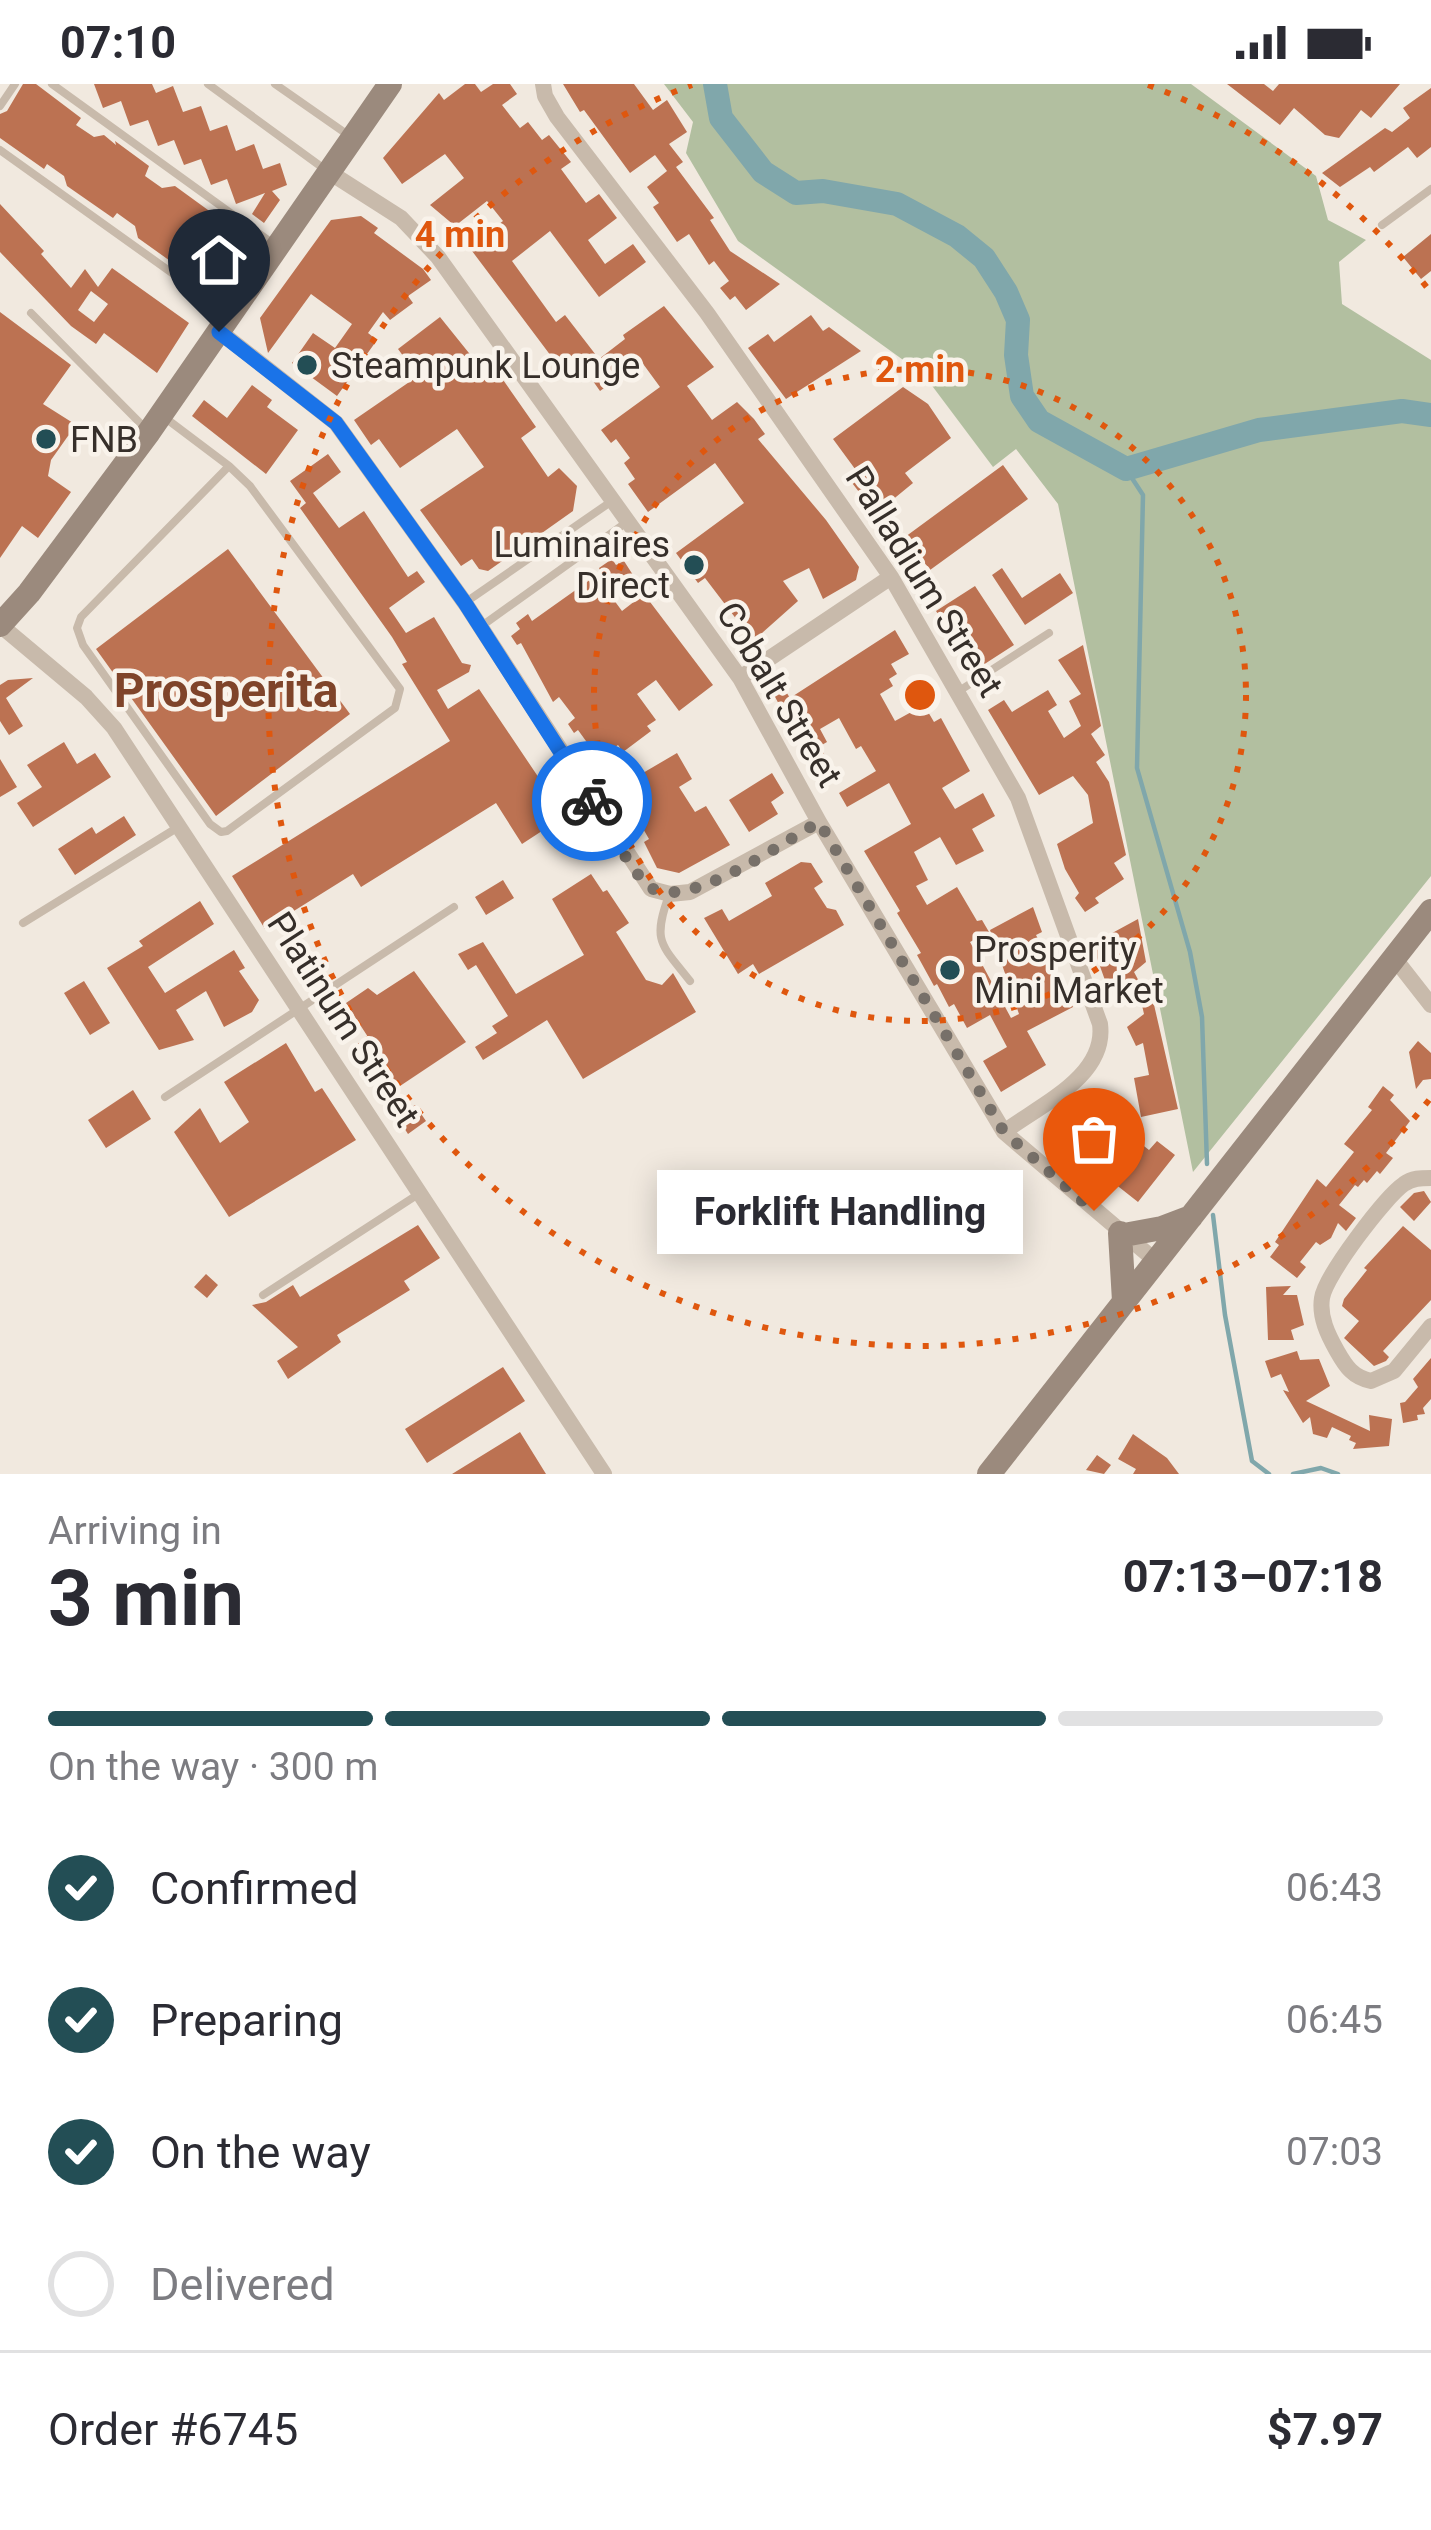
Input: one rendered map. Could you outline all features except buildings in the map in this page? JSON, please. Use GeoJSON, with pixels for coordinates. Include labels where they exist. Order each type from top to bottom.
{"type":"FeatureCollection","features":[{"type":"Feature","properties":{"kind":"street"},"geometry":{"type":"LineString","coordinates":[[0,625],[155,423],[390,84]]}},
{"type":"Feature","properties":{"kind":"street","name":"Palladium Street"},"geometry":{"type":"LineString","coordinates":[[543,84],[544,96],[557,117],[707,313],[891,578],[1030,826],[1102,1041],[1089,1068],[1004,1132]]}},
{"type":"Feature","properties":{"kind":"street","name":"Cobalt Street"},"geometry":{"type":"LineString","coordinates":[[328,172],[400,218],[438,257],[740,678],[819,822],[1004,1132],[1157,1262]]}},
{"type":"Feature","properties":{"kind":"street"},"geometry":{"type":"LineString","coordinates":[[225,323],[336,423],[465,603],[651,889],[670,893],[702,887],[819,822]]}},
{"type":"Feature","properties":{"kind":"street"},"geometry":{"type":"LineString","coordinates":[[740,678],[891,578]]}},
{"type":"Feature","properties":{"kind":"street","name":"Platinum Street"},"geometry":{"type":"LineString","coordinates":[[0,625],[86,697],[114,728],[596,1471]]}},
{"type":"Feature","properties":{"kind":"street"},"geometry":{"type":"LineString","coordinates":[[989,1474],[1431,911]]}},
{"type":"Feature","properties":{"kind":"street"},"geometry":{"type":"LineString","coordinates":[[1395,959],[1431,1005]]}},
{"type":"Feature","properties":{"kind":"street"},"geometry":{"type":"LineString","coordinates":[[1431,1178],[1406,1183],[1393,1195],[1337,1266],[1322,1294],[1322,1311],[1346,1366],[1371,1381],[1394,1372],[1431,1326]]}},
{"type":"Feature","properties":{"kind":"street"},"geometry":{"type":"LineString","coordinates":[[1124,1301],[1122,1234],[1162,1228],[1192,1216]]}},
{"type":"Feature","properties":{"kind":"lane"},"geometry":{"type":"LineString","coordinates":[[0,106],[15,84]]}},
{"type":"Feature","properties":{"kind":"lane"},"geometry":{"type":"LineString","coordinates":[[52,84],[279,248]]}},
{"type":"Feature","properties":{"kind":"lane"},"geometry":{"type":"LineString","coordinates":[[208,84],[328,172]]}},
{"type":"Feature","properties":{"kind":"lane"},"geometry":{"type":"LineString","coordinates":[[274,84],[352,138]]}},
{"type":"Feature","properties":{"kind":"lane"},"geometry":{"type":"LineString","coordinates":[[0,150],[225,323]]}},
{"type":"Feature","properties":{"kind":"lane"},"geometry":{"type":"LineString","coordinates":[[1382,224],[1431,188]]}},
{"type":"Feature","properties":{"kind":"lane"},"geometry":{"type":"LineString","coordinates":[[31,313],[155,423],[229,466],[250,486],[395,678],[400,698],[395,708],[220,832],[82,645],[77,628],[80,617],[229,466]]}},
{"type":"Feature","properties":{"kind":"lane"},"geometry":{"type":"LineString","coordinates":[[465,603],[614,500]]}},
{"type":"Feature","properties":{"kind":"lane"},"geometry":{"type":"LineString","coordinates":[[480,628],[628,521]]}},
{"type":"Feature","properties":{"kind":"lane"},"geometry":{"type":"LineString","coordinates":[[957,692],[1049,633]]}},
{"type":"Feature","properties":{"kind":"lane"},"geometry":{"type":"LineString","coordinates":[[23,923],[180,826]]}},
{"type":"Feature","properties":{"kind":"lane"},"geometry":{"type":"LineString","coordinates":[[670,893],[657,927],[664,948],[690,981]]}},
{"type":"Feature","properties":{"kind":"lane"},"geometry":{"type":"LineString","coordinates":[[165,1097],[454,907]]}},
{"type":"Feature","properties":{"kind":"lane"},"geometry":{"type":"LineString","coordinates":[[262,1295],[419,1194]]}},
{"type":"Feature","properties":{"kind":"green space"},"geometry":{"type":"Polygon","coordinates":[[[664,84],[1191,84],[1316,176],[1328,220],[1366,240],[1339,262],[1342,304],[1431,360],[1431,876],[1193,1172],[1058,504],[1016,449],[993,467],[924,375],[738,241],[686,153],[693,122],[664,84]]]}},
{"type":"Feature","properties":{"kind":"waterway"},"geometry":{"type":"LineString","coordinates":[[715,84],[721,118],[763,172],[796,193],[823,191],[897,204],[957,236],[984,258],[1018,320],[1016,355],[1022,396],[1039,421],[1126,469],[1259,430],[1402,411],[1431,415]]}},
{"type":"Feature","properties":{"kind":"waterway"},"geometry":{"type":"LineString","coordinates":[[1126,469],[1143,495],[1137,768],[1190,952],[1202,1017],[1207,1164]]}},
{"type":"Feature","properties":{"kind":"waterway"},"geometry":{"type":"LineString","coordinates":[[1213,1215],[1225,1315],[1252,1461],[1269,1474]]}},
{"type":"Feature","properties":{"kind":"waterway"},"geometry":{"type":"LineString","coordinates":[[1293,1474],[1321,1468],[1338,1474]]}},
{"type":"Feature","properties":{"kind":"way so far"},"geometry":{"type":"LineString","coordinates":[[592,801],[651,889],[670,893],[690,892],[819,822],[1004,1132],[1094,1211]]}},
{"type":"Feature","properties":{"kind":"place","name":"Steampunk Lounge"},"geometry":{"type":"Point","coordinates":[307,365]}},
{"type":"Feature","properties":{"kind":"place","name":"FNB"},"geometry":{"type":"Point","coordinates":[46,439]}},
{"type":"Feature","properties":{"kind":"place","name":"Luminaires Direct"},"geometry":{"type":"Point","coordinates":[694,565]}},
{"type":"Feature","properties":{"kind":"place","name":"Prosperity Mini Market"},"geometry":{"type":"Point","coordinates":[950,970]}},
{"type":"Feature","properties":{"kind":"place","name":"Forklift Handling"},"geometry":{"type":"Point","coordinates":[1094,1211]}},
{"type":"Feature","properties":{"kind":"district","name":"Prosperita"},"geometry":{"type":"Point","coordinates":[226,690]}},
{"type":"Feature","properties":{"kind":"route"},"geometry":{"type":"LineString","coordinates":[[219,332],[336,423],[465,603],[592,801]]}}]}
